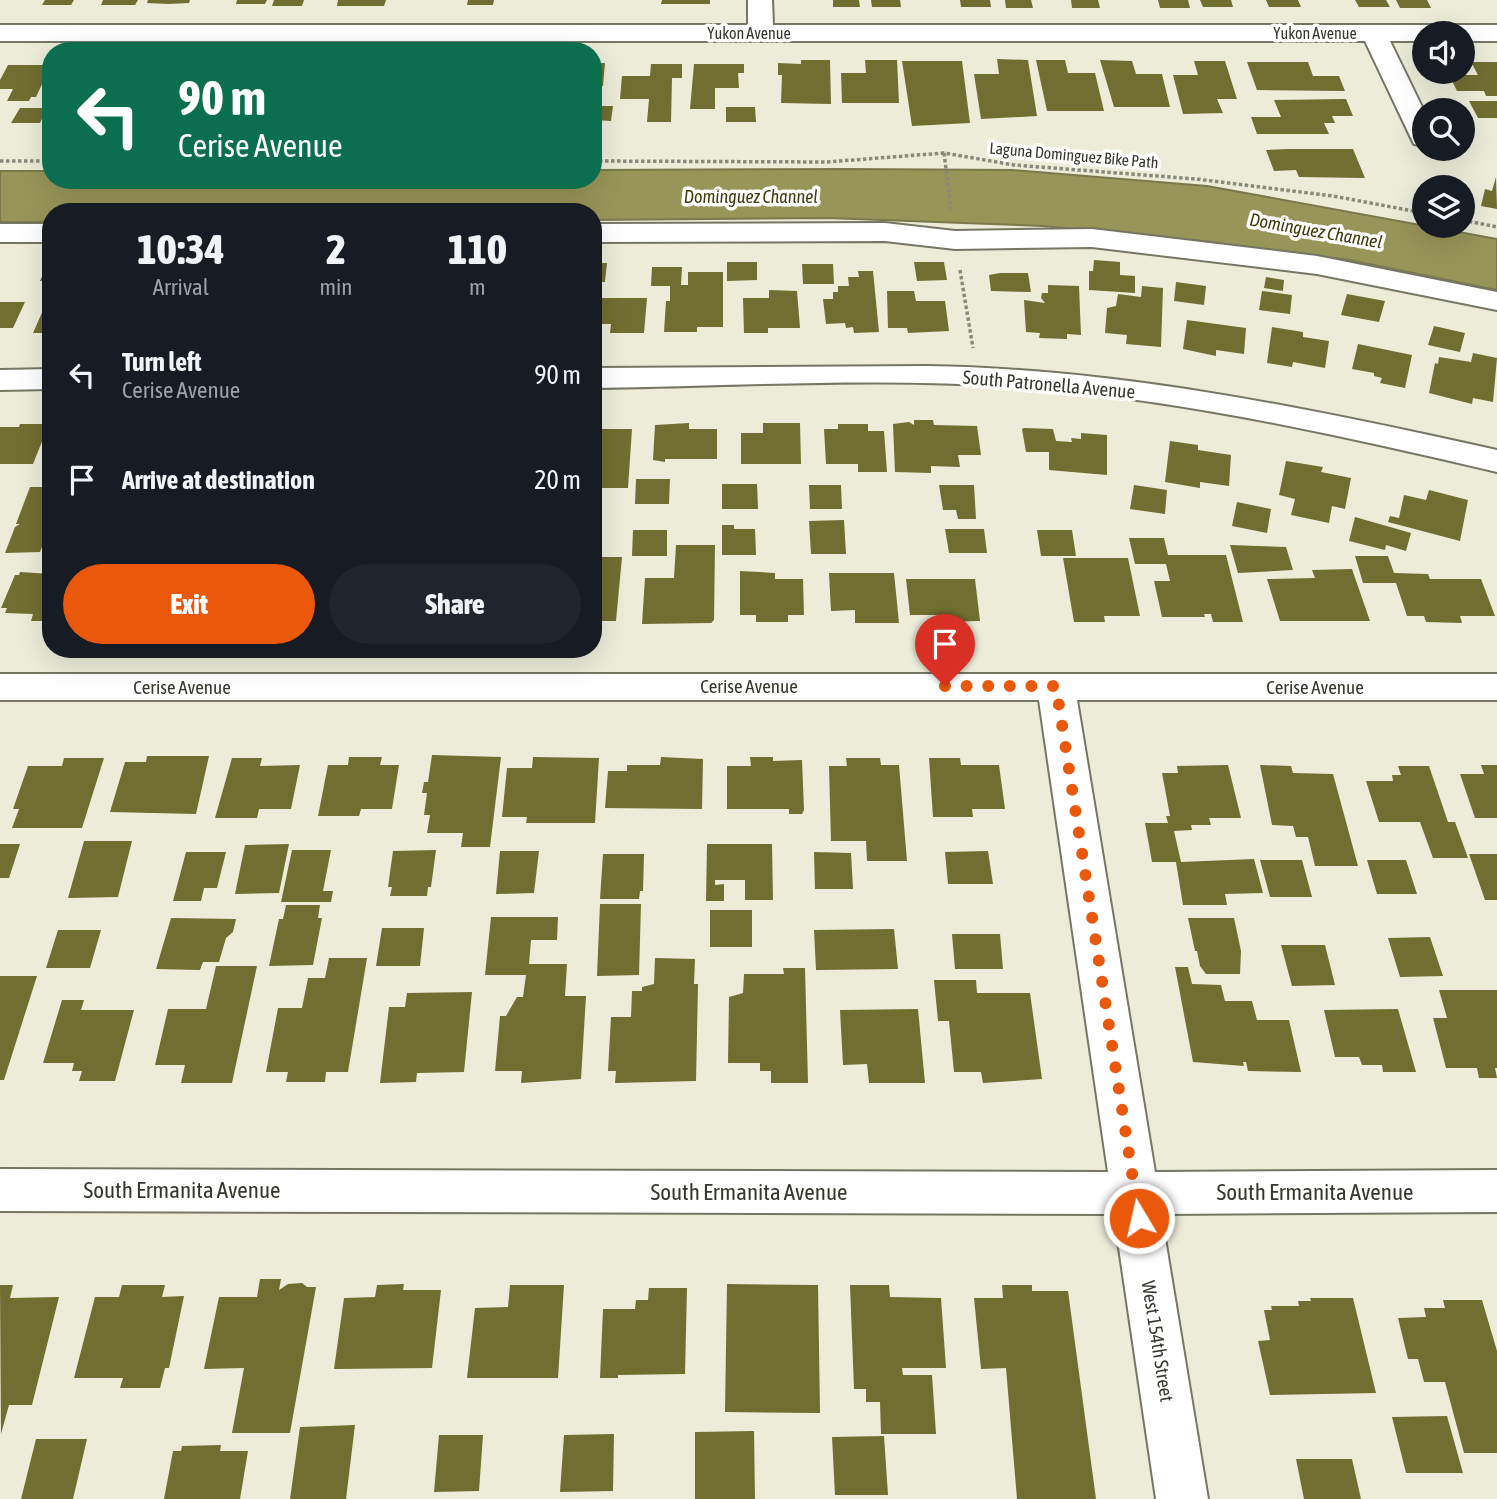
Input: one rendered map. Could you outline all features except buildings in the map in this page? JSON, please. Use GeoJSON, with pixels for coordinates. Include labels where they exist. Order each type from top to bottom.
{"type":"FeatureCollection","features":[{"type":"Feature","properties":{"kind":"street"},"geometry":{"type":"LineString","coordinates":[[760,0],[761,33]]}},
{"type":"Feature","properties":{"kind":"street","name":"Yukon Avenue"},"geometry":{"type":"LineString","coordinates":[[0,33],[1497,33]]}},
{"type":"Feature","properties":{"kind":"street"},"geometry":{"type":"LineString","coordinates":[[1374,33],[1412,112]]}},
{"type":"Feature","properties":{"kind":"street"},"geometry":{"type":"LineString","coordinates":[[602,233],[885,232],[955,239],[1092,238],[1317,265],[1497,302]]}},
{"type":"Feature","properties":{"kind":"street"},"geometry":{"type":"LineString","coordinates":[[0,233],[42,233]]}},
{"type":"Feature","properties":{"kind":"street","name":"South Patronella Avenue"},"geometry":{"type":"LineString","coordinates":[[602,377],[976,376],[1080,385],[1224,402],[1497,461]]}},
{"type":"Feature","properties":{"kind":"street"},"geometry":{"type":"LineString","coordinates":[[0,380],[42,379]]}},
{"type":"Feature","properties":{"kind":"street","name":"West 154th Street"},"geometry":{"type":"LineString","coordinates":[[1056,686],[1182,1499]]}},
{"type":"Feature","properties":{"kind":"street","name":"Cerise Avenue"},"geometry":{"type":"LineString","coordinates":[[0,687],[1497,687]]}},
{"type":"Feature","properties":{"kind":"street","name":"South Ermanita Avenue"},"geometry":{"type":"LineString","coordinates":[[0,1190],[1135,1193],[1497,1191]]}},
{"type":"Feature","properties":{"kind":"path","name":"Laguna Dominguez Bike Path"},"geometry":{"type":"LineString","coordinates":[[602,161],[827,162],[944,153],[1014,165],[1196,179],[1333,197],[1412,211]]}},
{"type":"Feature","properties":{"kind":"path"},"geometry":{"type":"LineString","coordinates":[[944,153],[976,376]]}},
{"type":"Feature","properties":{"kind":"path"},"geometry":{"type":"LineString","coordinates":[[0,161],[42,161]]}},
{"type":"Feature","properties":{"kind":"path"},"geometry":{"type":"LineString","coordinates":[[1475,222],[1497,227]]}},
{"type":"Feature","properties":{"kind":"water","name":"Dominguez Channel"},"geometry":{"type":"Polygon","coordinates":[[[602,170],[1013,170],[1207,186],[1412,223],[1412,238],[1475,238],[1475,235],[1497,239],[1497,290],[1349,260],[1203,241],[1042,226],[827,218],[602,220],[602,203],[42,203],[42,222],[0,222],[0,171],[42,171],[42,189],[602,189],[602,170]]]}},
{"type":"Feature","properties":{"kind":"route"},"geometry":{"type":"LineString","coordinates":[[945,686],[1056,686],[1139,1218]]}}]}
